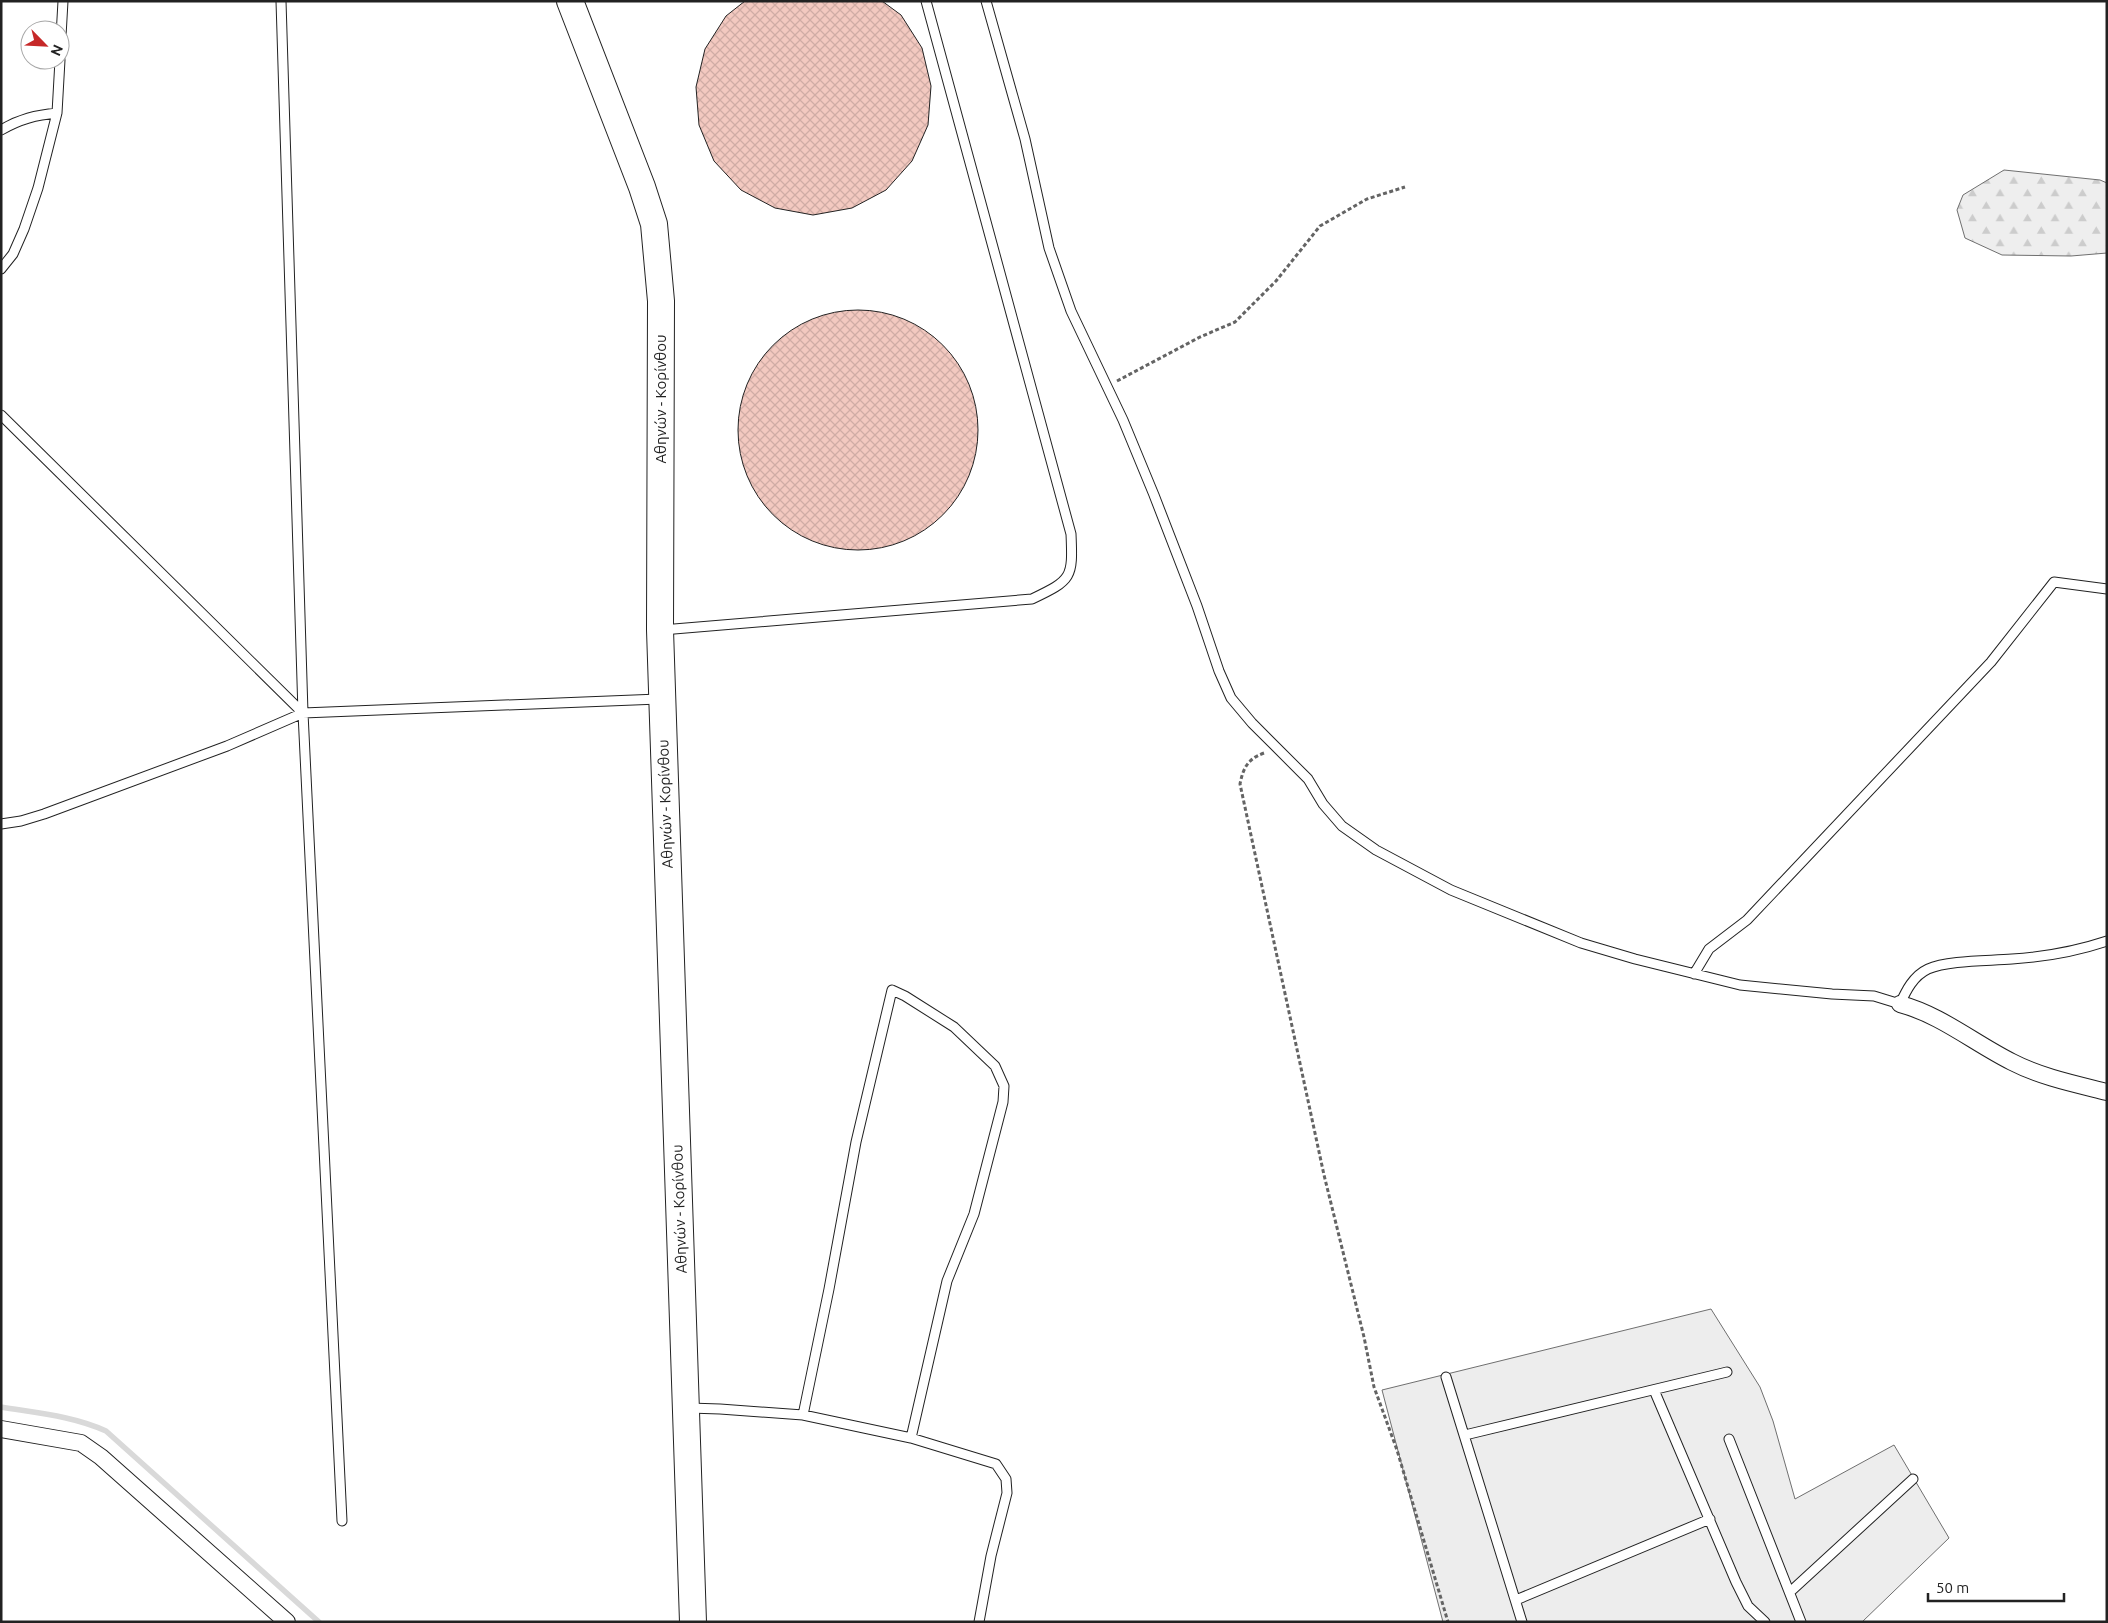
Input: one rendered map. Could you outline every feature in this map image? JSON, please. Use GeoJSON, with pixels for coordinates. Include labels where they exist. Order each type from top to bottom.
{"type":"FeatureCollection","features":[{"type":"Feature","properties":{"kind":"main road","name":"Αθηνών - Κορίνθου"},"geometry":{"type":"LineString","coordinates":[[570,1],[642,187],[654,224],[661,301],[660,630],[693,1622]]}},
{"type":"Feature","properties":{"kind":"street"},"geometry":{"type":"LineString","coordinates":[[1900,1004],[1938,1018],[1979,1043],[2032,1071],[2107,1092]]}},
{"type":"Feature","properties":{"kind":"street"},"geometry":{"type":"LineString","coordinates":[[1,1429],[80,1443],[101,1456],[287,1622]]}},
{"type":"Feature","properties":{"kind":"lane"},"geometry":{"type":"LineString","coordinates":[[62,20],[63,1]]}},
{"type":"Feature","properties":{"kind":"lane"},"geometry":{"type":"LineString","coordinates":[[281,1],[303,713],[342,1521]]}},
{"type":"Feature","properties":{"kind":"lane"},"geometry":{"type":"LineString","coordinates":[[660,630],[1032,599],[1057,587],[1069,577],[1072,560],[1071,534],[926,1]]}},
{"type":"Feature","properties":{"kind":"lane"},"geometry":{"type":"LineString","coordinates":[[986,1],[1025,139],[1049,248],[1071,311],[1107,386],[1154,495],[1197,606],[1219,671],[1231,698],[1308,779],[1323,804],[1342,826],[1376,850],[1451,890],[1581,943],[1635,959],[1740,985],[1787,991],[1874,996],[1900,1004],[1910,984],[1927,969],[1952,963],[2059,953],[2107,941]]}},
{"type":"Feature","properties":{"kind":"lane"},"geometry":{"type":"LineString","coordinates":[[1,268],[13,254],[38,188],[57,113],[59,70]]}},
{"type":"Feature","properties":{"kind":"lane"},"geometry":{"type":"LineString","coordinates":[[1,130],[18,120],[36,115],[57,113]]}},
{"type":"Feature","properties":{"kind":"lane"},"geometry":{"type":"LineString","coordinates":[[1,415],[303,713]]}},
{"type":"Feature","properties":{"kind":"lane"},"geometry":{"type":"LineString","coordinates":[[1694,974],[1709,949],[1747,920],[1991,662],[2054,582],[2107,589]]}},
{"type":"Feature","properties":{"kind":"lane"},"geometry":{"type":"LineString","coordinates":[[1,824],[20,822],[53,811],[227,746],[303,713],[662,699]]}},
{"type":"Feature","properties":{"kind":"lane"},"geometry":{"type":"LineString","coordinates":[[803,1415],[829,1289],[856,1142],[892,990],[920,1004],[954,1027],[996,1066],[1004,1086],[1003,1102],[974,1214],[947,1281],[911,1438]]}},
{"type":"Feature","properties":{"kind":"lane"},"geometry":{"type":"LineString","coordinates":[[1466,1435],[1727,1372]]}},
{"type":"Feature","properties":{"kind":"lane"},"geometry":{"type":"LineString","coordinates":[[1446,1377],[1466,1435],[1522,1622]]}},
{"type":"Feature","properties":{"kind":"lane"},"geometry":{"type":"LineString","coordinates":[[1654,1390],[1736,1582],[1748,1606],[1765,1622]]}},
{"type":"Feature","properties":{"kind":"lane"},"geometry":{"type":"LineString","coordinates":[[686,1408],[803,1415],[911,1438],[996,1464],[1006,1479],[1006,1493],[991,1556],[979,1622]]}},
{"type":"Feature","properties":{"kind":"lane"},"geometry":{"type":"LineString","coordinates":[[1729,1439],[1801,1622]]}},
{"type":"Feature","properties":{"kind":"lane"},"geometry":{"type":"LineString","coordinates":[[1790,1592],[1913,1479]]}},
{"type":"Feature","properties":{"kind":"lane"},"geometry":{"type":"LineString","coordinates":[[1516,1600],[1710,1519]]}},
{"type":"Feature","properties":{"kind":"path"},"geometry":{"type":"LineString","coordinates":[[1107,386],[1200,337],[1235,322],[1276,281],[1320,226],[1367,199],[1405,188]]}},
{"type":"Feature","properties":{"kind":"path"},"geometry":{"type":"LineString","coordinates":[[1278,748],[1257,755],[1244,766],[1240,784],[1324,1175],[1364,1337],[1374,1387],[1397,1450],[1448,1622]]}},
{"type":"Feature","properties":{"kind":"green space"},"geometry":{"type":"Polygon","coordinates":[[[2004,170],[2100,180],[2107,183],[2107,253],[2071,256],[2002,255],[1965,238],[1957,210],[1963,195],[2004,170]]]}},
{"type":"Feature","properties":{"kind":"shaded area"},"geometry":{"type":"Polygon","coordinates":[[[1711,1309],[1760,1387],[1773,1421],[1795,1499],[1894,1445],[1949,1538],[1862,1622],[1443,1622],[1382,1390],[1711,1309]]]}},
{"type":"Feature","properties":{"kind":"building"},"geometry":{"type":"Polygon","coordinates":[[[745,1],[882,1],[901,15],[922,48],[931,86],[928,125],[912,161],[886,190],[852,208],[813,215],[775,208],[741,190],[714,161],[699,125],[696,87],[705,49],[726,16],[745,1]]]}},
{"type":"Feature","properties":{"kind":"building"},"geometry":{"type":"Polygon","coordinates":[[[858,310],[881,312],[904,319],[925,330],[943,345],[958,363],[969,384],[976,407],[978,430],[976,453],[969,476],[958,497],[943,515],[925,530],[904,541],[881,548],[858,550],[835,548],[812,541],[791,530],[773,515],[758,497],[747,476],[740,453],[738,430],[740,407],[747,384],[758,363],[773,345],[791,330],[812,319],[835,312],[858,310]]]}},
{"type":"Feature","properties":{"kind":"waterway"},"geometry":{"type":"LineString","coordinates":[[1,1407],[68,1418],[106,1431],[319,1622]]}}]}
